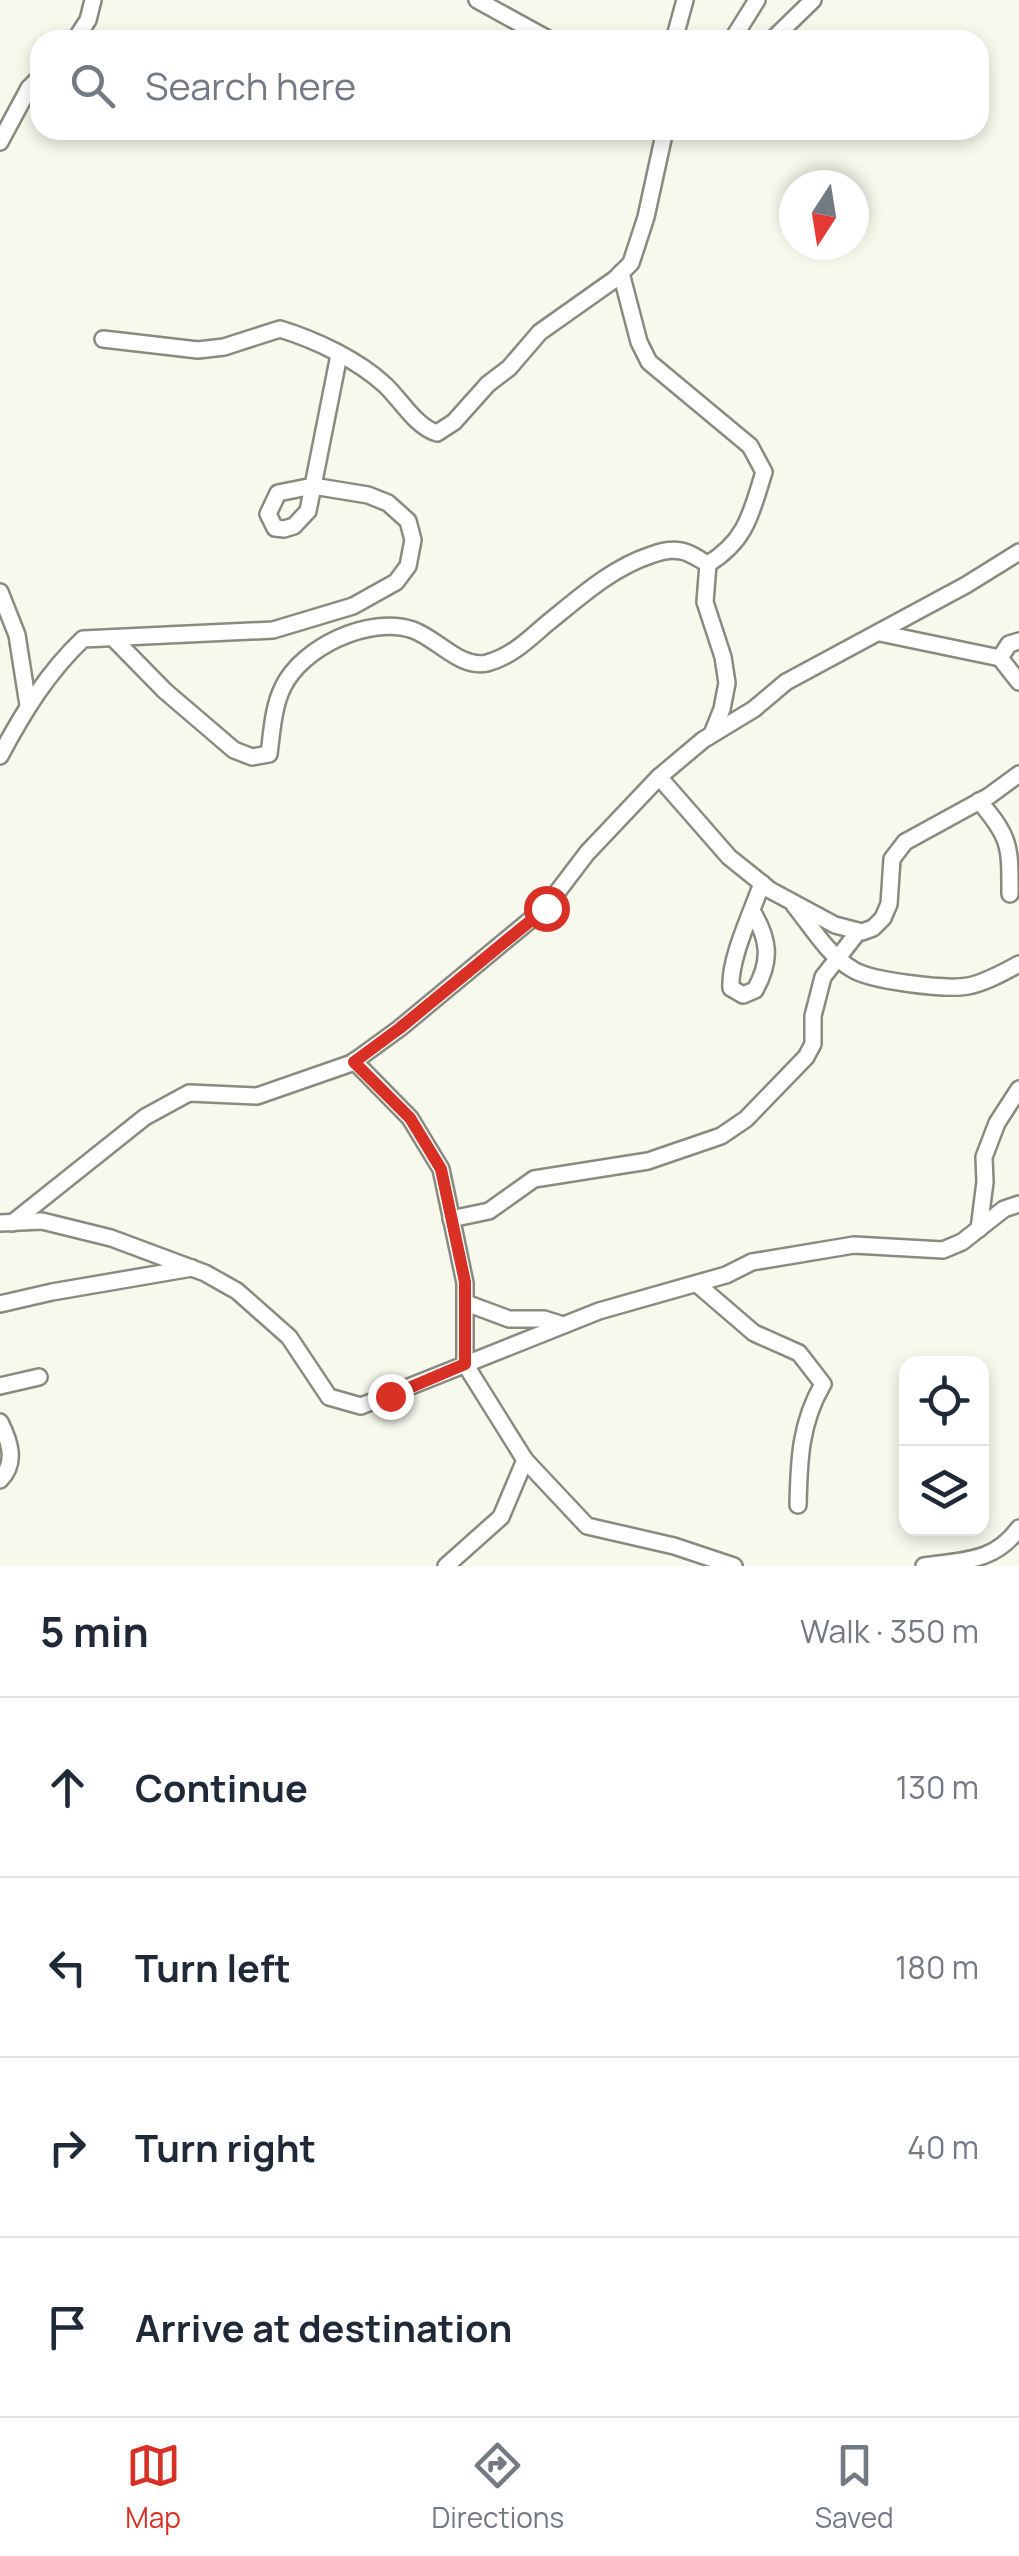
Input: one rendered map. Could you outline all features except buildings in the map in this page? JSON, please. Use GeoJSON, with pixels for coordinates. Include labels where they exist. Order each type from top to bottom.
{"type":"FeatureCollection","features":[{"type":"Feature","properties":{"kind":"street"},"geometry":{"type":"LineString","coordinates":[[81,30],[93,0]]}},
{"type":"Feature","properties":{"kind":"street"},"geometry":{"type":"LineString","coordinates":[[477,0],[532,30]]}},
{"type":"Feature","properties":{"kind":"street"},"geometry":{"type":"LineString","coordinates":[[677,30],[685,0]]}},
{"type":"Feature","properties":{"kind":"street"},"geometry":{"type":"LineString","coordinates":[[738,30],[758,0]]}},
{"type":"Feature","properties":{"kind":"street"},"geometry":{"type":"LineString","coordinates":[[782,30],[813,0]]}},
{"type":"Feature","properties":{"kind":"street"},"geometry":{"type":"LineString","coordinates":[[0,142],[30,88]]}},
{"type":"Feature","properties":{"kind":"street"},"geometry":{"type":"LineString","coordinates":[[103,339],[198,350],[224,347],[280,328],[339,355],[382,382],[426,430],[437,433],[454,422],[540,332],[631,262],[639,245],[663,140]]}},
{"type":"Feature","properties":{"kind":"street"},"geometry":{"type":"LineString","coordinates":[[621,273],[639,342],[649,362],[750,446],[764,472],[745,530],[734,546],[708,564]]}},
{"type":"Feature","properties":{"kind":"street"},"geometry":{"type":"LineString","coordinates":[[0,756],[58,662],[83,639],[274,630],[353,606],[396,582],[408,566],[414,540],[408,522],[388,503],[368,494],[313,486],[339,355]]}},
{"type":"Feature","properties":{"kind":"street"},"geometry":{"type":"LineString","coordinates":[[113,638],[164,691],[234,750],[252,757],[269,754],[283,687],[300,664],[330,643],[365,629],[392,626],[413,630],[462,661],[484,664],[510,654],[627,563],[661,552],[681,551],[708,564]]}},
{"type":"Feature","properties":{"kind":"street"},"geometry":{"type":"LineString","coordinates":[[6,1223],[145,1117],[189,1092],[257,1096],[354,1062],[546,908],[587,853],[659,777],[712,734],[754,710],[786,682],[880,633],[1019,552]]}},
{"type":"Feature","properties":{"kind":"street"},"geometry":{"type":"LineString","coordinates":[[708,564],[705,602],[723,656],[727,683],[712,734]]}},
{"type":"Feature","properties":{"kind":"street"},"geometry":{"type":"LineString","coordinates":[[0,592],[16,636],[28,705]]}},
{"type":"Feature","properties":{"kind":"street"},"geometry":{"type":"LineString","coordinates":[[880,633],[1000,658],[1019,682]]}},
{"type":"Feature","properties":{"kind":"street"},"geometry":{"type":"LineString","coordinates":[[1000,658],[1009,644],[1019,640]]}},
{"type":"Feature","properties":{"kind":"street"},"geometry":{"type":"LineString","coordinates":[[659,777],[729,856],[762,883],[858,932],[874,928],[883,918],[889,904],[892,859],[905,842],[1019,774]]}},
{"type":"Feature","properties":{"kind":"street"},"geometry":{"type":"LineString","coordinates":[[979,801],[1005,833],[1010,894]]}},
{"type":"Feature","properties":{"kind":"street"},"geometry":{"type":"LineString","coordinates":[[752,911],[765,933],[766,960],[755,990],[743,995],[730,983],[752,911],[762,883]]}},
{"type":"Feature","properties":{"kind":"street"},"geometry":{"type":"LineString","coordinates":[[788,897],[838,958],[856,972],[924,986],[971,986],[1019,964]]}},
{"type":"Feature","properties":{"kind":"street"},"geometry":{"type":"LineString","coordinates":[[451,1219],[489,1211],[534,1180],[648,1161],[721,1136],[756,1110],[806,1056],[813,1044],[814,1016],[823,976],[858,932]]}},
{"type":"Feature","properties":{"kind":"street"},"geometry":{"type":"LineString","coordinates":[[354,1062],[410,1118],[441,1169],[465,1282],[465,1364],[526,1460],[586,1526],[674,1546],[734,1566]]}},
{"type":"Feature","properties":{"kind":"street"},"geometry":{"type":"LineString","coordinates":[[978,1229],[984,1157],[997,1122],[1019,1090]]}},
{"type":"Feature","properties":{"kind":"street"},"geometry":{"type":"LineString","coordinates":[[6,1223],[42,1221],[111,1238],[194,1268],[237,1291],[289,1337],[329,1397],[361,1406],[563,1325],[658,1292],[726,1275],[752,1262],[854,1245],[943,1250],[962,1242],[1004,1209],[1019,1204]]}},
{"type":"Feature","properties":{"kind":"street"},"geometry":{"type":"LineString","coordinates":[[0,1304],[194,1268]]}},
{"type":"Feature","properties":{"kind":"street"},"geometry":{"type":"LineString","coordinates":[[698,1284],[754,1333],[799,1354],[822,1384],[809,1408],[801,1438],[798,1505]]}},
{"type":"Feature","properties":{"kind":"street"},"geometry":{"type":"LineString","coordinates":[[466,1303],[508,1318],[563,1325]]}},
{"type":"Feature","properties":{"kind":"street"},"geometry":{"type":"LineString","coordinates":[[0,1386],[39,1377]]}},
{"type":"Feature","properties":{"kind":"street"},"geometry":{"type":"LineString","coordinates":[[0,1422],[12,1457],[0,1480]]}},
{"type":"Feature","properties":{"kind":"street"},"geometry":{"type":"LineString","coordinates":[[446,1566],[502,1517],[526,1460]]}},
{"type":"Feature","properties":{"kind":"street"},"geometry":{"type":"LineString","coordinates":[[924,1566],[978,1561],[1019,1528]]}},
{"type":"Feature","properties":{"kind":"route"},"geometry":{"type":"LineString","coordinates":[[390,1396],[465,1364],[465,1282],[441,1169],[431,1148],[410,1118],[354,1062],[546,908]]}}]}
